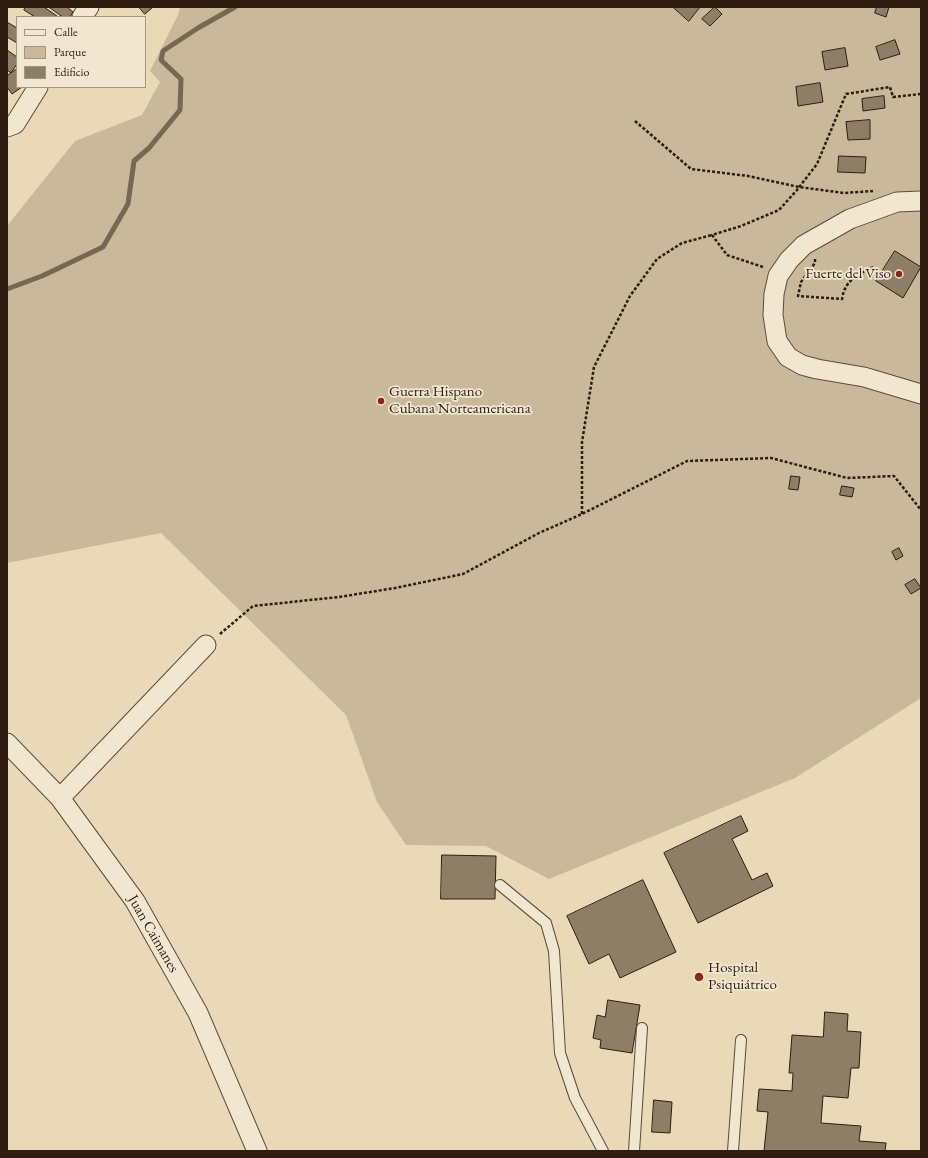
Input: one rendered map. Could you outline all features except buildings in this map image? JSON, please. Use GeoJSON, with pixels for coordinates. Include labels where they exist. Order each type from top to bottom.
{"type":"FeatureCollection","features":[{"type":"Feature","properties":{"kind":"street"},"geometry":{"type":"LineString","coordinates":[[83,16],[88,7]]}},
{"type":"Feature","properties":{"kind":"street"},"geometry":{"type":"LineString","coordinates":[[7,127],[15,124],[37,88]]}},
{"type":"Feature","properties":{"kind":"street"},"geometry":{"type":"LineString","coordinates":[[921,201],[897,202],[850,219],[804,245],[789,260],[778,276],[774,294],[773,315],[777,341],[788,357],[802,365],[864,377],[921,394]]}},
{"type":"Feature","properties":{"kind":"street"},"geometry":{"type":"LineString","coordinates":[[60,798],[206,644]]}},
{"type":"Feature","properties":{"kind":"street","name":"Juan Caimanes"},"geometry":{"type":"LineString","coordinates":[[7,742],[60,798],[135,900],[198,1013],[257,1151]]}},
{"type":"Feature","properties":{"kind":"lane"},"geometry":{"type":"LineString","coordinates":[[500,885],[546,923],[554,951],[560,1053],[575,1098],[603,1151]]}},
{"type":"Feature","properties":{"kind":"lane"},"geometry":{"type":"LineString","coordinates":[[634,1151],[642,1028]]}},
{"type":"Feature","properties":{"kind":"lane"},"geometry":{"type":"LineString","coordinates":[[732,1151],[741,1040]]}},
{"type":"Feature","properties":{"kind":"path"},"geometry":{"type":"LineString","coordinates":[[582,514],[582,442],[594,367],[630,296],[657,259],[682,243],[741,226],[779,210],[817,164],[846,94],[890,87],[893,97],[921,94]]}},
{"type":"Feature","properties":{"kind":"path"},"geometry":{"type":"LineString","coordinates":[[634,121],[691,169],[748,176],[799,187],[844,193],[879,190]]}},
{"type":"Feature","properties":{"kind":"path"},"geometry":{"type":"LineString","coordinates":[[712,235],[727,255],[761,266],[778,276]]}},
{"type":"Feature","properties":{"kind":"path"},"geometry":{"type":"LineString","coordinates":[[811,242],[816,253],[815,263],[801,282],[798,296],[842,299],[844,290],[856,276],[873,267]]}},
{"type":"Feature","properties":{"kind":"path"},"geometry":{"type":"LineString","coordinates":[[206,644],[253,606],[388,590],[462,574],[539,534],[688,461],[771,458],[847,478],[894,476],[921,510]]}},
{"type":"Feature","properties":{"kind":"green space"},"geometry":{"type":"Polygon","coordinates":[[[180,7],[921,7],[921,698],[795,778],[549,879],[486,846],[406,845],[377,802],[346,715],[161,533],[7,563],[7,226],[75,141],[142,115],[160,82],[150,71],[178,15],[180,7]]]}},
{"type":"Feature","properties":{"kind":"waterway"},"geometry":{"type":"LineString","coordinates":[[7,289],[42,276],[103,247],[128,204],[134,161],[149,148],[180,110],[181,79],[161,60],[163,51],[198,28],[235,7]]}},
{"type":"Feature","properties":{"kind":"place","name":"Fuerte del Viso"},"geometry":{"type":"Point","coordinates":[899,274]}},
{"type":"Feature","properties":{"kind":"place","name":"Guerra Hispano Cubana Norteamericana"},"geometry":{"type":"Point","coordinates":[381,401]}},
{"type":"Feature","properties":{"kind":"place","name":"Hospital Psiquiátrico"},"geometry":{"type":"Point","coordinates":[699,977]}}]}
